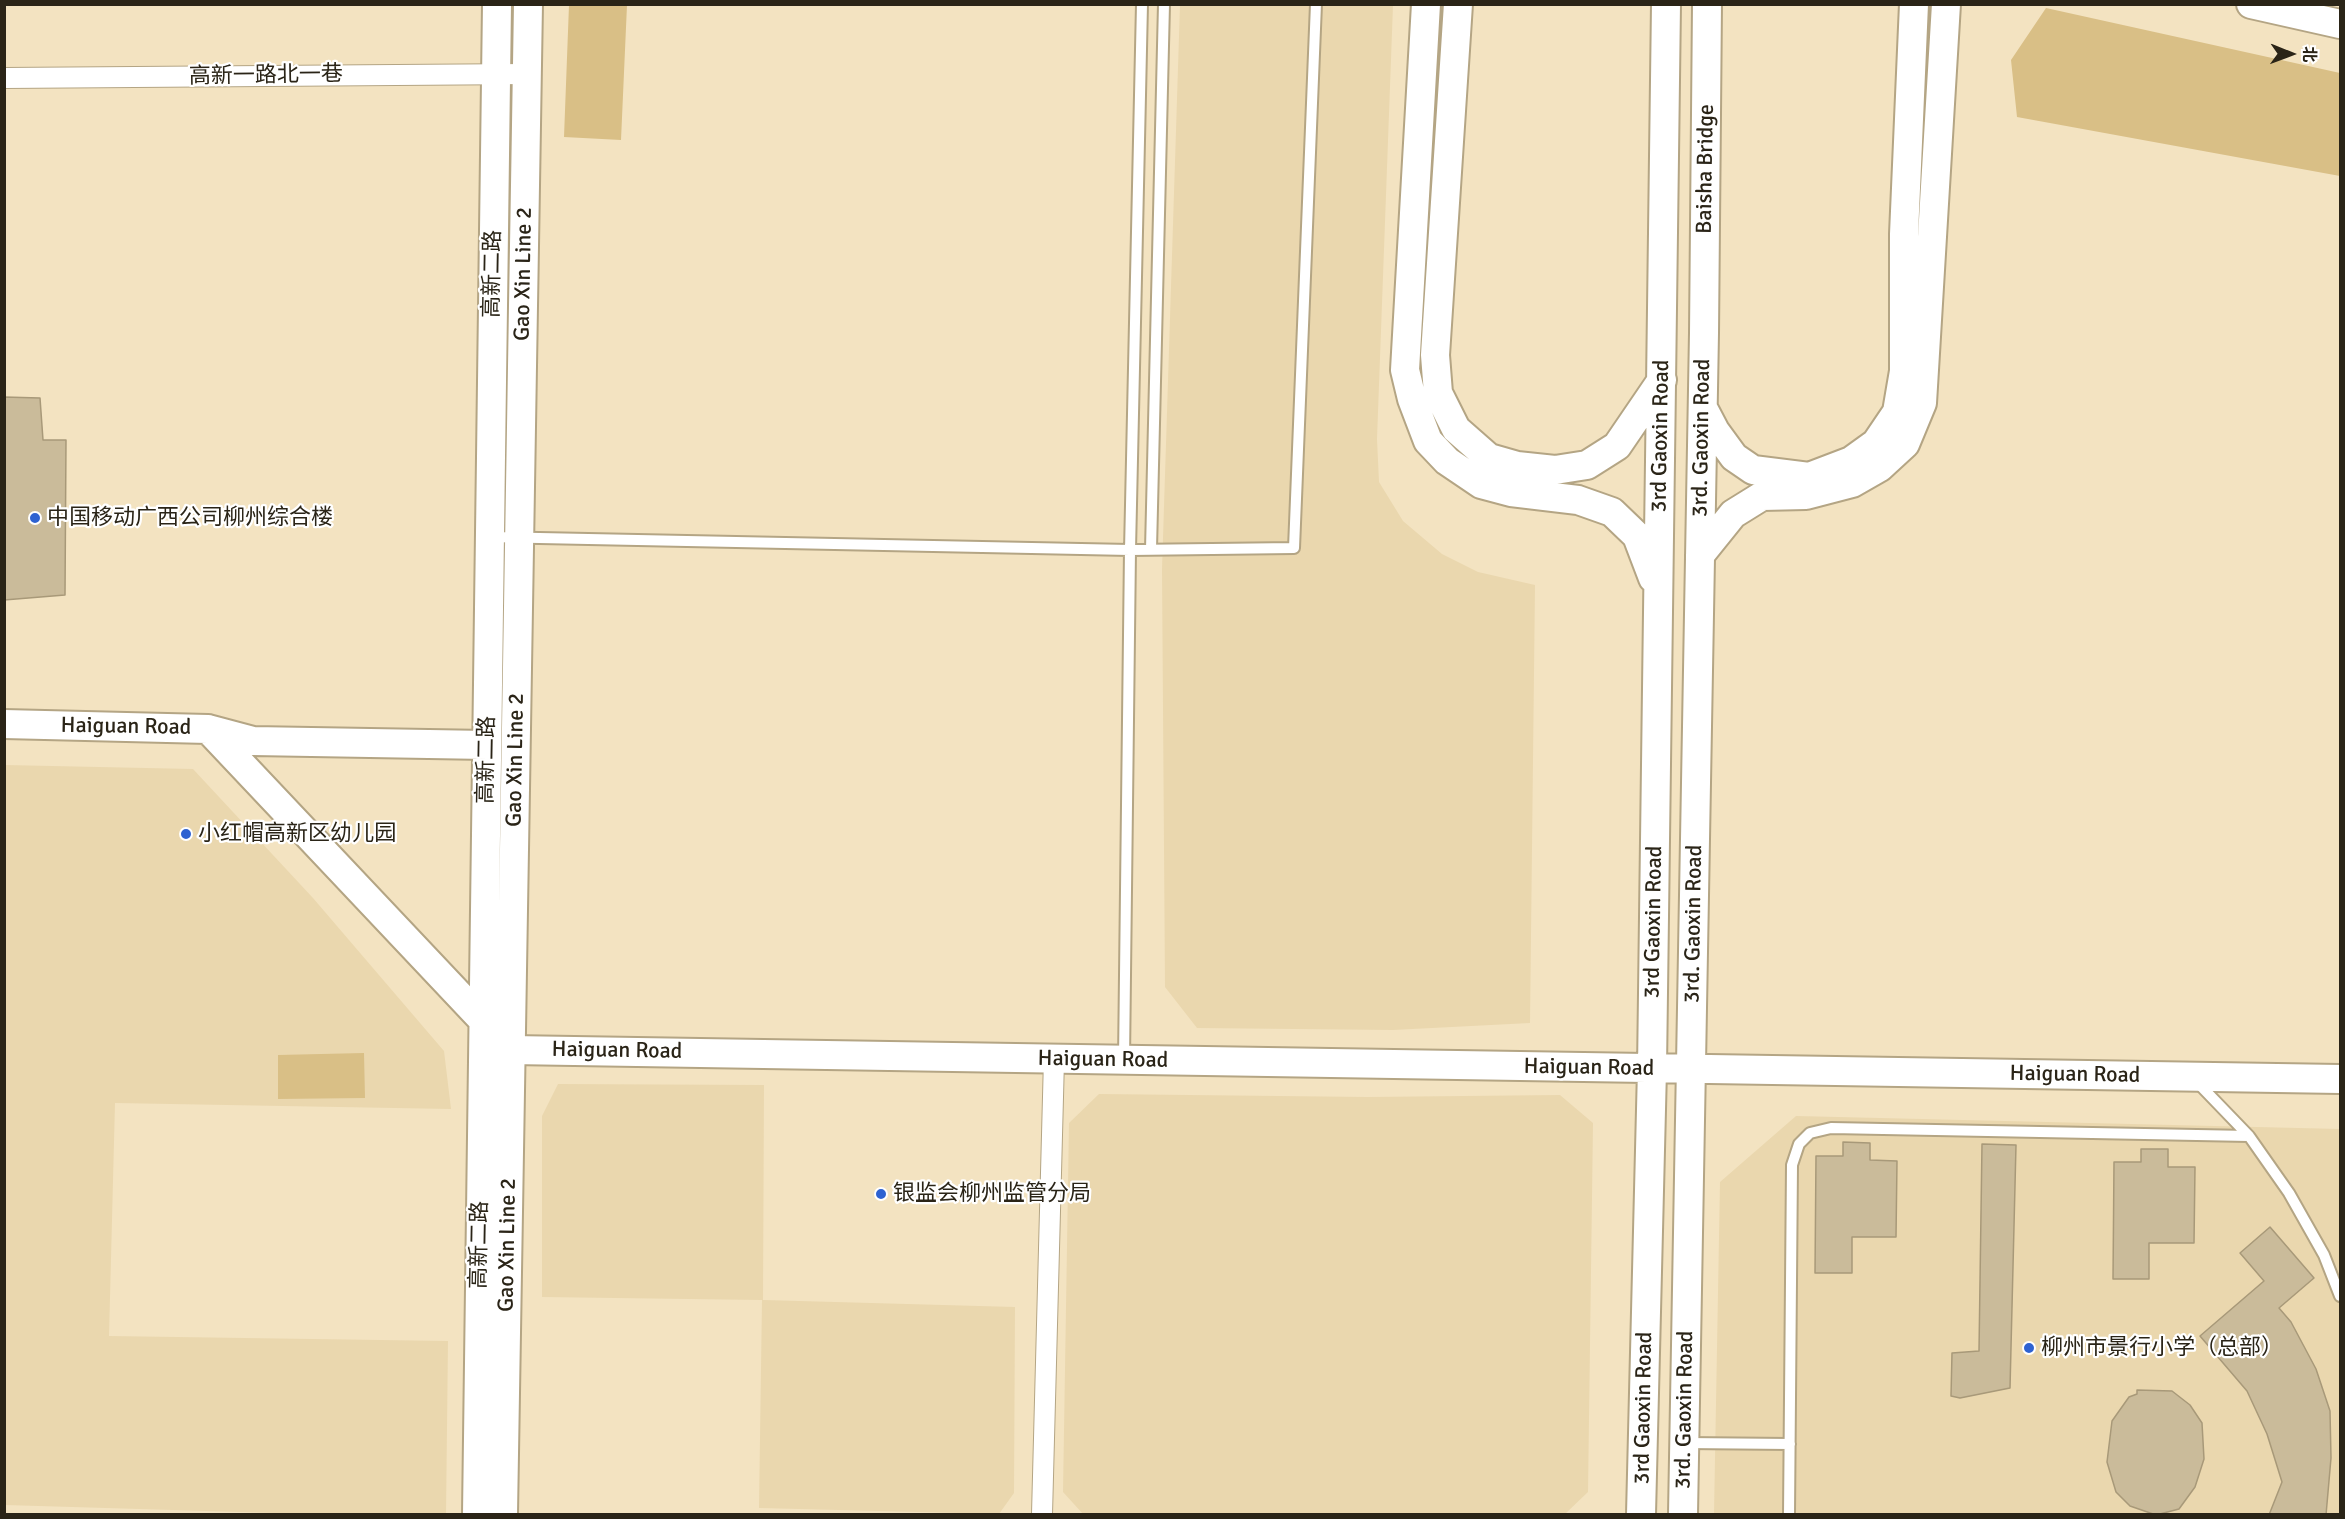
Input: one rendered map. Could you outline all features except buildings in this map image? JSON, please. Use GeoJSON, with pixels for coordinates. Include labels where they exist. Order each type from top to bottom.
{"type":"FeatureCollection","features":[{"type":"Feature","properties":{"kind":"main road","name":"高新二路"},"geometry":{"type":"LineString","coordinates":[[477,1515],[497,4]]}},
{"type":"Feature","properties":{"kind":"main road","name":"Gao Xin Line 2"},"geometry":{"type":"LineString","coordinates":[[503,1515],[528,4]]}},
{"type":"Feature","properties":{"kind":"main road"},"geometry":{"type":"LineString","coordinates":[[1426,4],[1405,370],[1412,399],[1428,441],[1447,461],[1481,484],[1511,492],[1578,500],[1611,512],[1637,536],[1659,595]]}},
{"type":"Feature","properties":{"kind":"main road"},"geometry":{"type":"LineString","coordinates":[[1458,4],[1435,356],[1438,393],[1456,429],[1489,458],[1517,466],[1555,470],[1587,465],[1617,446],[1662,380]]}},
{"type":"Feature","properties":{"kind":"main road","name":"Baisha Bridge"},"geometry":{"type":"LineString","coordinates":[[1663,330],[1666,4]]}},
{"type":"Feature","properties":{"kind":"main road","name":"Baisha Bridge"},"geometry":{"type":"LineString","coordinates":[[1704,333],[1707,4]]}},
{"type":"Feature","properties":{"kind":"main road"},"geometry":{"type":"LineString","coordinates":[[1703,406],[1715,431],[1734,457],[1753,470],[1809,477],[1851,461],[1876,443],[1897,412],[1904,371],[1904,234],[1914,4]]}},
{"type":"Feature","properties":{"kind":"main road"},"geometry":{"type":"LineString","coordinates":[[1700,555],[1733,514],[1762,496],[1806,495],[1852,483],[1880,466],[1905,444],[1922,403],[1946,4]]}},
{"type":"Feature","properties":{"kind":"main road"},"geometry":{"type":"LineString","coordinates":[[2251,4],[2340,24]]}},
{"type":"Feature","properties":{"kind":"main road","name":"3rd Gaoxin Road"},"geometry":{"type":"LineString","coordinates":[[1641,1515],[1652,1069],[1663,330]]}},
{"type":"Feature","properties":{"kind":"main road","name":"3rd. Gaoxin Road"},"geometry":{"type":"LineString","coordinates":[[1683,1515],[1704,333]]}},
{"type":"Feature","properties":{"kind":"main road","name":"Haiguan Road"},"geometry":{"type":"LineString","coordinates":[[4,724],[208,729],[483,1017],[511,1050],[2340,1079]]}},
{"type":"Feature","properties":{"kind":"main road"},"geometry":{"type":"LineString","coordinates":[[208,729],[253,741],[487,736]]}},
{"type":"Feature","properties":{"kind":"street","name":"高新一路北一巷"},"geometry":{"type":"LineString","coordinates":[[4,78],[527,74]]}},
{"type":"Feature","properties":{"kind":"street"},"geometry":{"type":"LineString","coordinates":[[1042,1515],[1054,1059]]}},
{"type":"Feature","properties":{"kind":"lane"},"geometry":{"type":"LineString","coordinates":[[1124,1060],[1130,550],[1142,4]]}},
{"type":"Feature","properties":{"kind":"lane"},"geometry":{"type":"LineString","coordinates":[[1151,549],[1164,4]]}},
{"type":"Feature","properties":{"kind":"lane"},"geometry":{"type":"LineString","coordinates":[[490,537],[1130,550],[1294,548],[1316,4]]}},
{"type":"Feature","properties":{"kind":"lane"},"geometry":{"type":"LineString","coordinates":[[2192,1077],[2249,1136],[2289,1193],[2324,1255],[2340,1296]]}},
{"type":"Feature","properties":{"kind":"lane"},"geometry":{"type":"LineString","coordinates":[[1789,1515],[1792,1165],[1799,1144],[1810,1133],[1831,1128],[2249,1136]]}},
{"type":"Feature","properties":{"kind":"lane"},"geometry":{"type":"LineString","coordinates":[[1684,1443],[1790,1444]]}},
{"type":"Feature","properties":{"kind":"shaded area"},"geometry":{"type":"Polygon","coordinates":[[[569,5],[627,5],[621,140],[564,137],[569,5]]]}},
{"type":"Feature","properties":{"kind":"shaded area"},"geometry":{"type":"Polygon","coordinates":[[[1180,5],[1393,5],[1377,439],[1379,482],[1403,521],[1442,554],[1478,572],[1535,585],[1530,1023],[1393,1030],[1197,1028],[1165,987],[1162,569],[1180,5]]]}},
{"type":"Feature","properties":{"kind":"shaded area"},"geometry":{"type":"Polygon","coordinates":[[[2046,8],[2340,73],[2340,176],[2017,117],[2011,60],[2046,8]]]}},
{"type":"Feature","properties":{"kind":"shaded area"},"geometry":{"type":"Polygon","coordinates":[[[5,765],[193,769],[313,898],[444,1051],[451,1109],[115,1103],[109,1336],[448,1341],[446,1514],[307,1514],[5,1505],[5,765]]]}},
{"type":"Feature","properties":{"kind":"shaded area"},"geometry":{"type":"Polygon","coordinates":[[[364,1053],[365,1098],[278,1099],[278,1055],[364,1053]]]}},
{"type":"Feature","properties":{"kind":"shaded area"},"geometry":{"type":"Polygon","coordinates":[[[558,1084],[764,1085],[763,1300],[1015,1307],[1014,1493],[999,1514],[759,1508],[762,1300],[542,1297],[542,1116],[558,1084]]]}},
{"type":"Feature","properties":{"kind":"shaded area"},"geometry":{"type":"Polygon","coordinates":[[[1099,1094],[1368,1097],[1560,1095],[1593,1123],[1588,1492],[1565,1514],[1083,1514],[1063,1492],[1069,1123],[1099,1094]]]}},
{"type":"Feature","properties":{"kind":"shaded area","name":"柳州市景行小学（总部）"},"geometry":{"type":"Polygon","coordinates":[[[1796,1116],[2340,1129],[2340,1514],[1714,1514],[1720,1182],[1796,1116]]]}},
{"type":"Feature","properties":{"kind":"place","name":"中国移动广西公司柳州综合楼"},"geometry":{"type":"Point","coordinates":[35,518]}},
{"type":"Feature","properties":{"kind":"place","name":"小红帽高新区幼儿园"},"geometry":{"type":"Point","coordinates":[186,834]}},
{"type":"Feature","properties":{"kind":"place","name":"银监会柳州监管分局"},"geometry":{"type":"Point","coordinates":[881,1194]}},
{"type":"Feature","properties":{"kind":"place","name":"柳州市景行小学（总部）"},"geometry":{"type":"Point","coordinates":[2029,1348]}}]}
